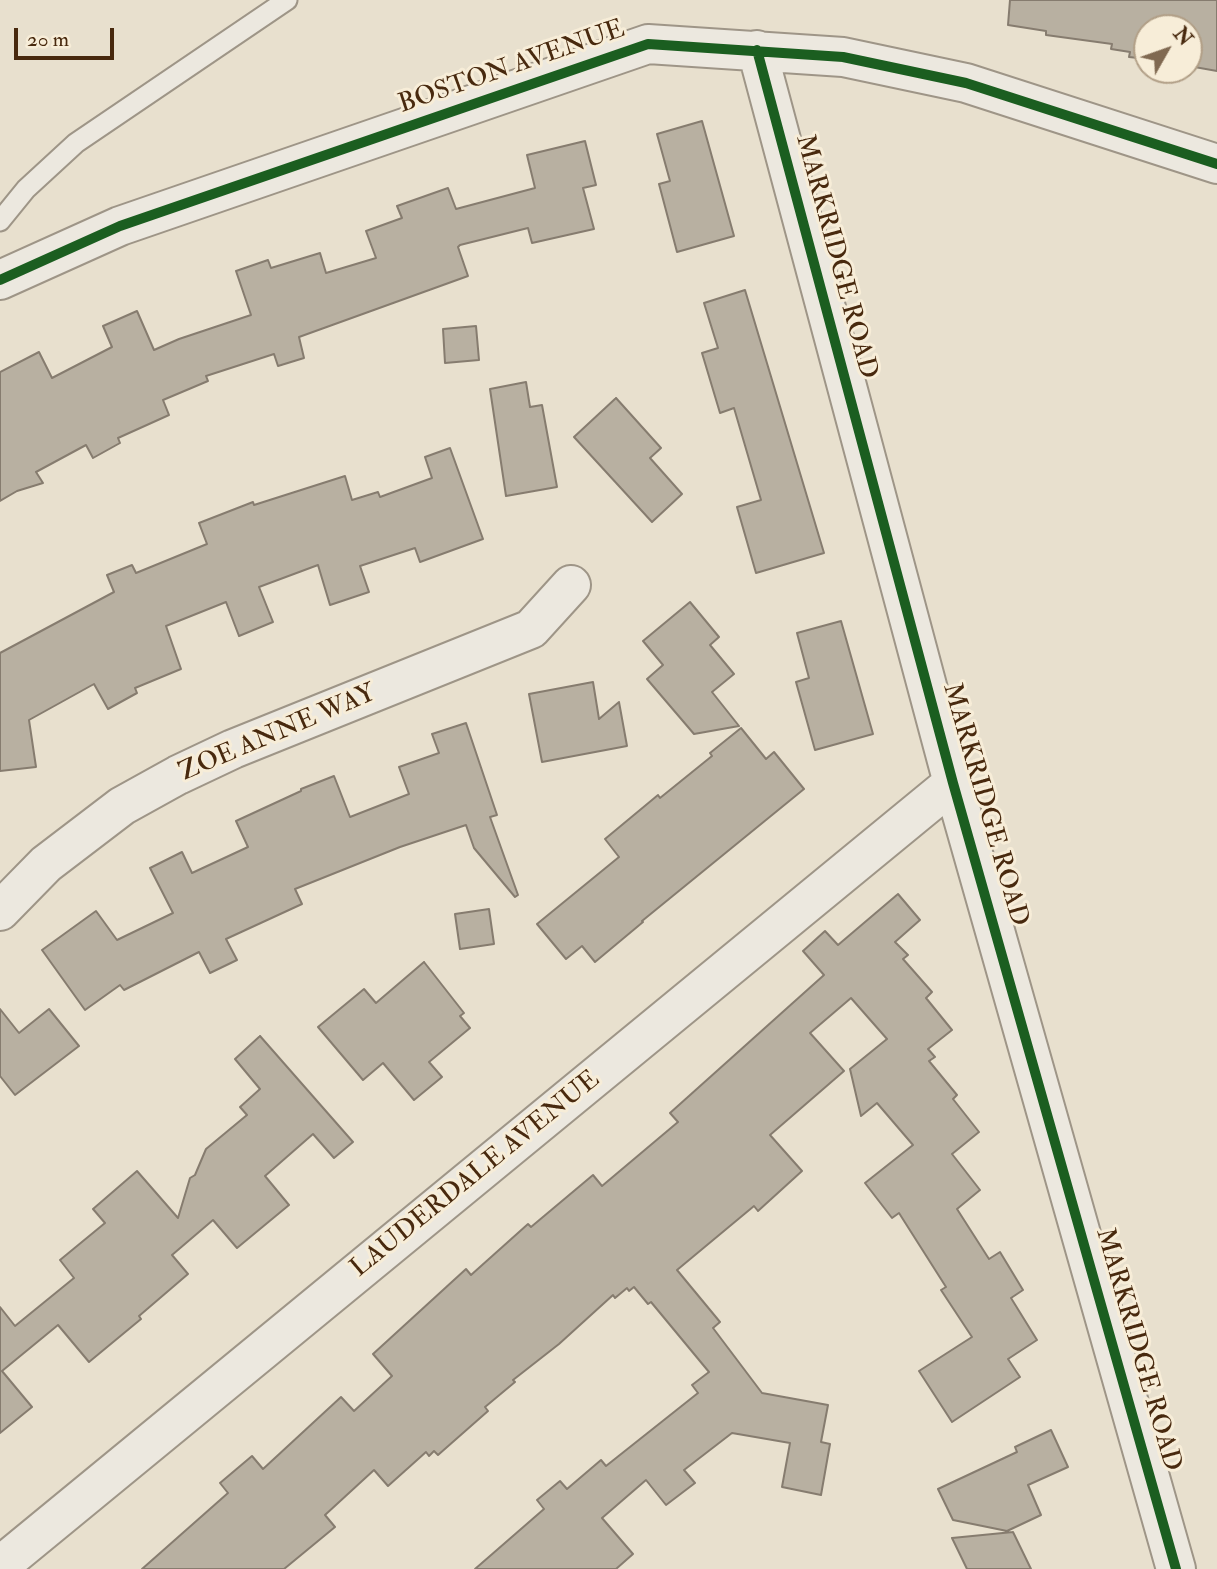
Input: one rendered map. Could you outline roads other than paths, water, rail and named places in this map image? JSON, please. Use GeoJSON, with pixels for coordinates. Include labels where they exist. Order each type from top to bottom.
{"type":"FeatureCollection","features":[{"type":"Feature","properties":{"kind":"street","name":"BOSTON AVENUE"},"geometry":{"type":"LineString","coordinates":[[0,280],[120,226],[649,44],[843,57],[966,83],[1217,164]]}},
{"type":"Feature","properties":{"kind":"street","name":"MARKRIDGE ROAD"},"geometry":{"type":"LineString","coordinates":[[757,50],[953,783],[1176,1569]]}},
{"type":"Feature","properties":{"kind":"street","name":"ZOE ANNE WAY"},"geometry":{"type":"LineString","coordinates":[[0,911],[46,864],[121,806],[233,749],[531,629],[571,585]]}},
{"type":"Feature","properties":{"kind":"street","name":"LAUDERDALE AVENUE"},"geometry":{"type":"LineString","coordinates":[[0,1566],[953,783]]}},
{"type":"Feature","properties":{"kind":"lane"},"geometry":{"type":"LineString","coordinates":[[0,221],[26,189],[76,143],[287,0]]}}]}
